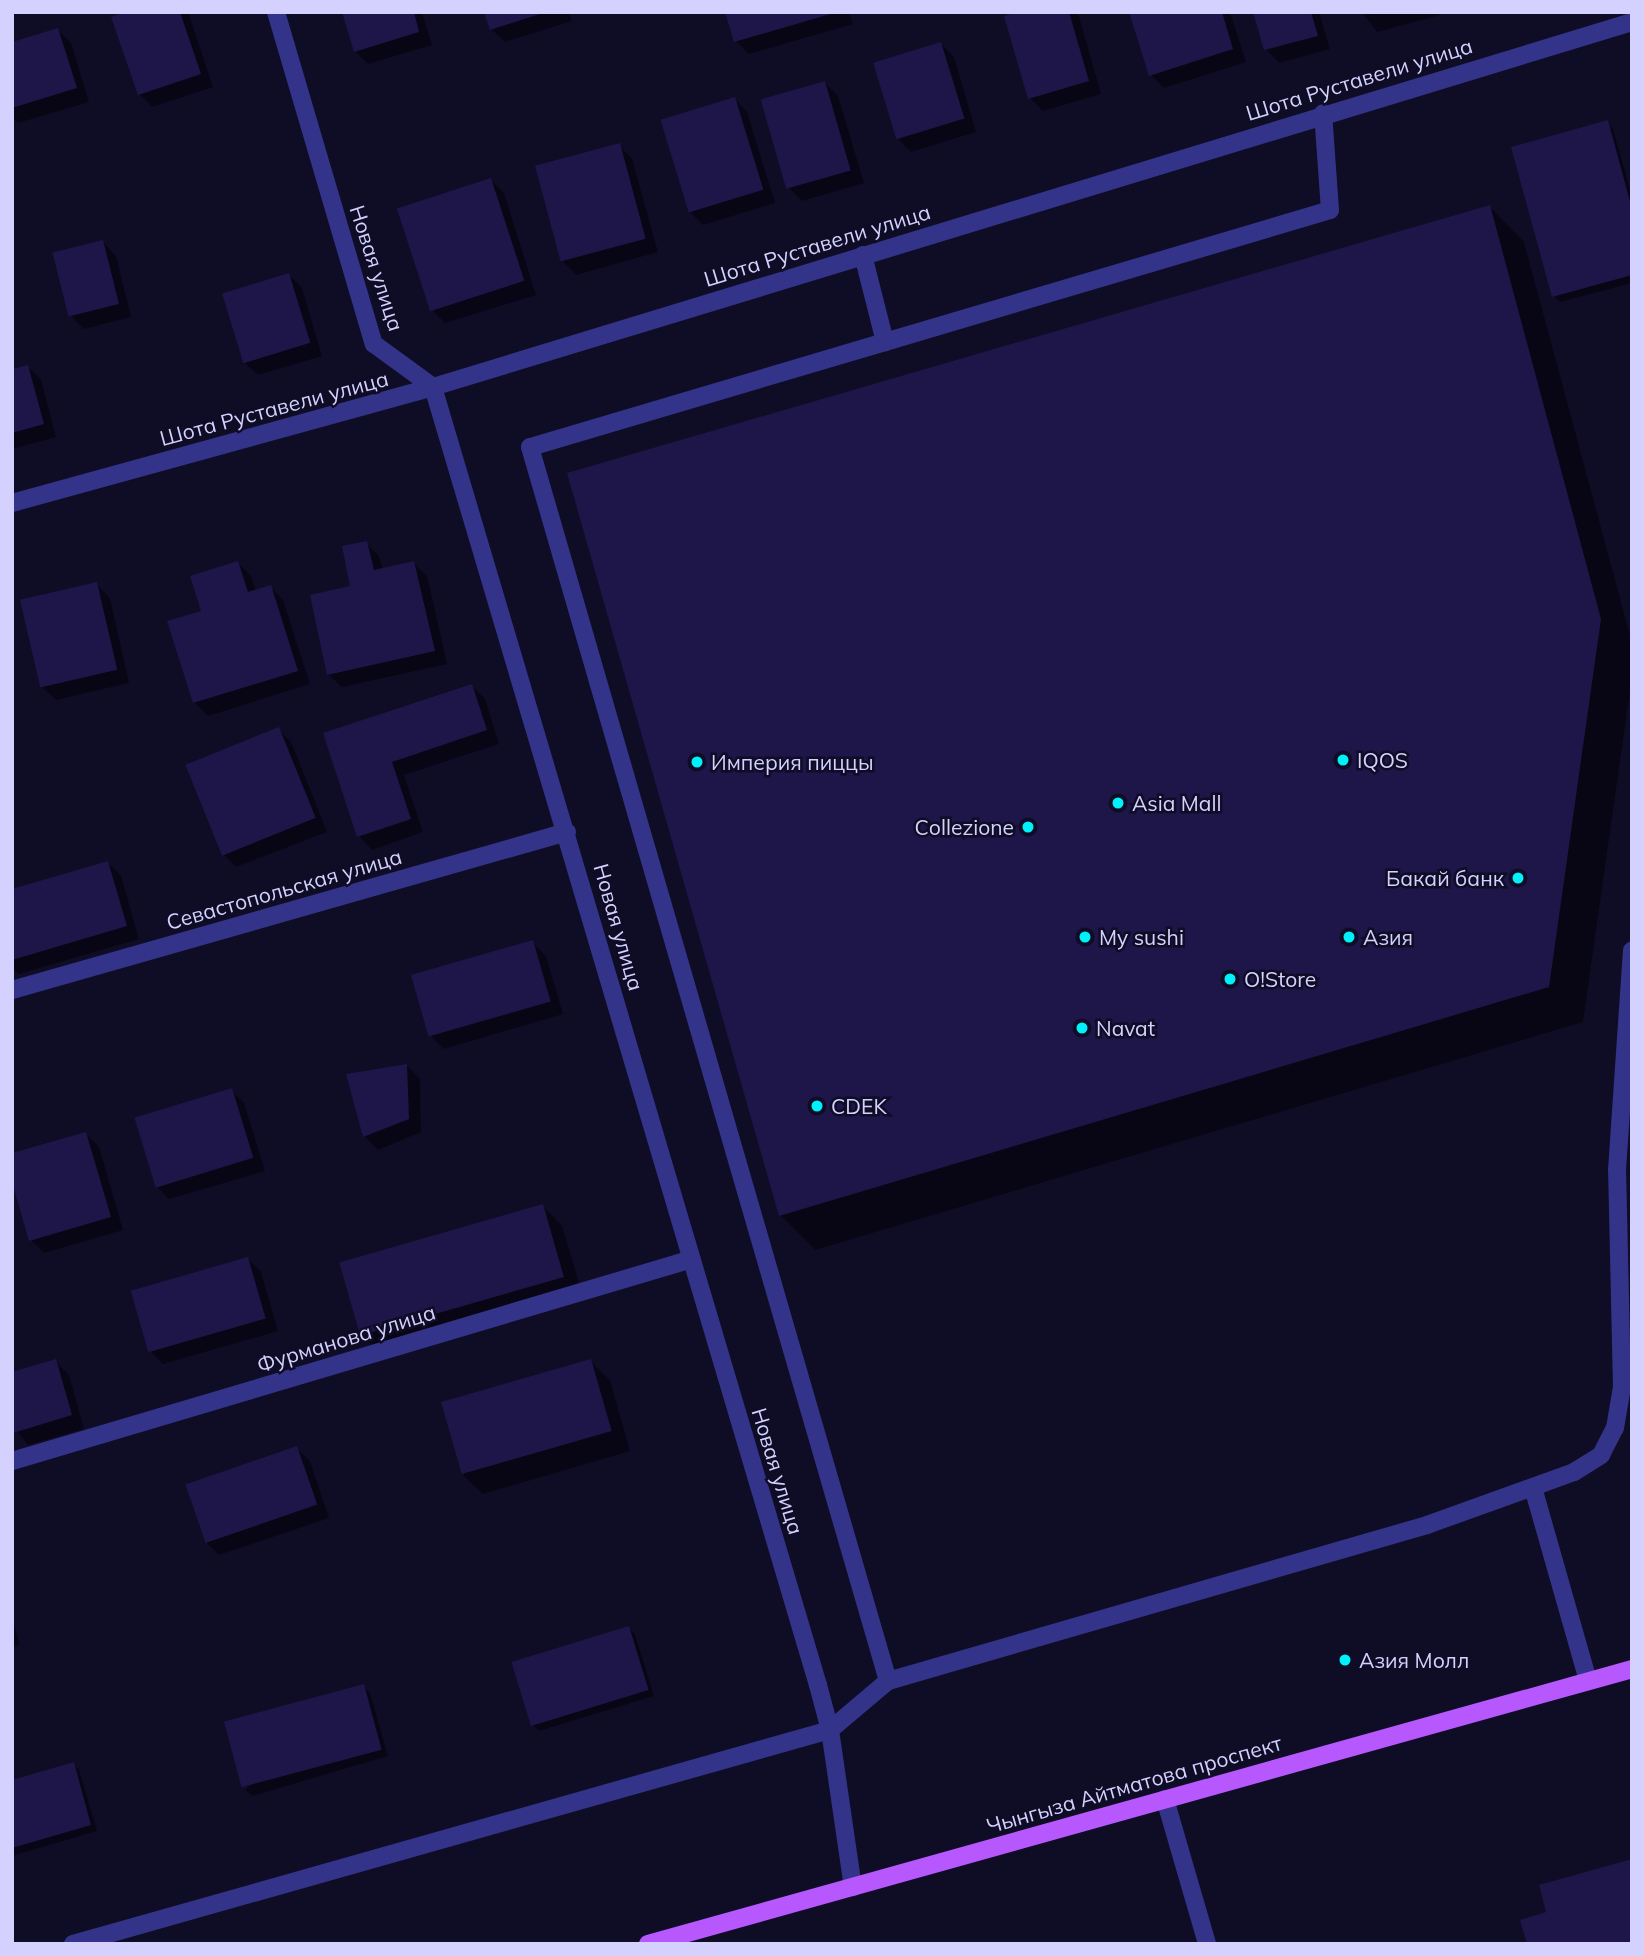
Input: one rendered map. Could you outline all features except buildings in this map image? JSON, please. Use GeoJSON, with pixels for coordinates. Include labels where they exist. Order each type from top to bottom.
{"type":"FeatureCollection","features":[{"type":"Feature","properties":{"kind":"main road","name":"Чынгыза Айтматова проспект"},"geometry":{"type":"LineString","coordinates":[[648,1944],[1632,1669]]}},
{"type":"Feature","properties":{"kind":"street","name":"Новая улица"},"geometry":{"type":"LineString","coordinates":[[276,12],[374,344],[433,387],[567,832],[830,1730],[853,1887]]}},
{"type":"Feature","properties":{"kind":"street","name":"Шота Руставели улица"},"geometry":{"type":"LineString","coordinates":[[12,503],[433,387],[1323,113],[1632,22]]}},
{"type":"Feature","properties":{"kind":"street"},"geometry":{"type":"LineString","coordinates":[[888,1681],[530,447],[1330,210],[1323,113]]}},
{"type":"Feature","properties":{"kind":"street"},"geometry":{"type":"LineString","coordinates":[[863,255],[885,342]]}},
{"type":"Feature","properties":{"kind":"street","name":"Севастопольская улица"},"geometry":{"type":"LineString","coordinates":[[12,990],[567,832]]}},
{"type":"Feature","properties":{"kind":"street"},"geometry":{"type":"LineString","coordinates":[[73,1944],[830,1730],[888,1681],[1534,1491],[1601,1455],[1615,1428],[1622,1388],[1623,1321],[1617,1170],[1632,951]]}},
{"type":"Feature","properties":{"kind":"street","name":"Фурманова улица"},"geometry":{"type":"LineString","coordinates":[[12,1461],[692,1259]]}},
{"type":"Feature","properties":{"kind":"street"},"geometry":{"type":"LineString","coordinates":[[1534,1491],[1588,1680]]}},
{"type":"Feature","properties":{"kind":"street"},"geometry":{"type":"LineString","coordinates":[[1165,1799],[1208,1944]]}},
{"type":"Feature","properties":{"kind":"place","name":"IQOS"},"geometry":{"type":"Point","coordinates":[1343,760]}},
{"type":"Feature","properties":{"kind":"place","name":"Империя пиццы"},"geometry":{"type":"Point","coordinates":[697,762]}},
{"type":"Feature","properties":{"kind":"place","name":"Asia Mall"},"geometry":{"type":"Point","coordinates":[1118,803]}},
{"type":"Feature","properties":{"kind":"place","name":"Cоllezione"},"geometry":{"type":"Point","coordinates":[1028,827]}},
{"type":"Feature","properties":{"kind":"place","name":"Бакай банк"},"geometry":{"type":"Point","coordinates":[1518,878]}},
{"type":"Feature","properties":{"kind":"place","name":"My sushi"},"geometry":{"type":"Point","coordinates":[1085,937]}},
{"type":"Feature","properties":{"kind":"place","name":"Азия"},"geometry":{"type":"Point","coordinates":[1349,937]}},
{"type":"Feature","properties":{"kind":"place","name":"O!Store"},"geometry":{"type":"Point","coordinates":[1230,979]}},
{"type":"Feature","properties":{"kind":"place","name":"Navat"},"geometry":{"type":"Point","coordinates":[1082,1028]}},
{"type":"Feature","properties":{"kind":"place","name":"CDEK"},"geometry":{"type":"Point","coordinates":[817,1106]}},
{"type":"Feature","properties":{"kind":"place","name":"Азия Молл"},"geometry":{"type":"Point","coordinates":[1345,1660]}}]}
